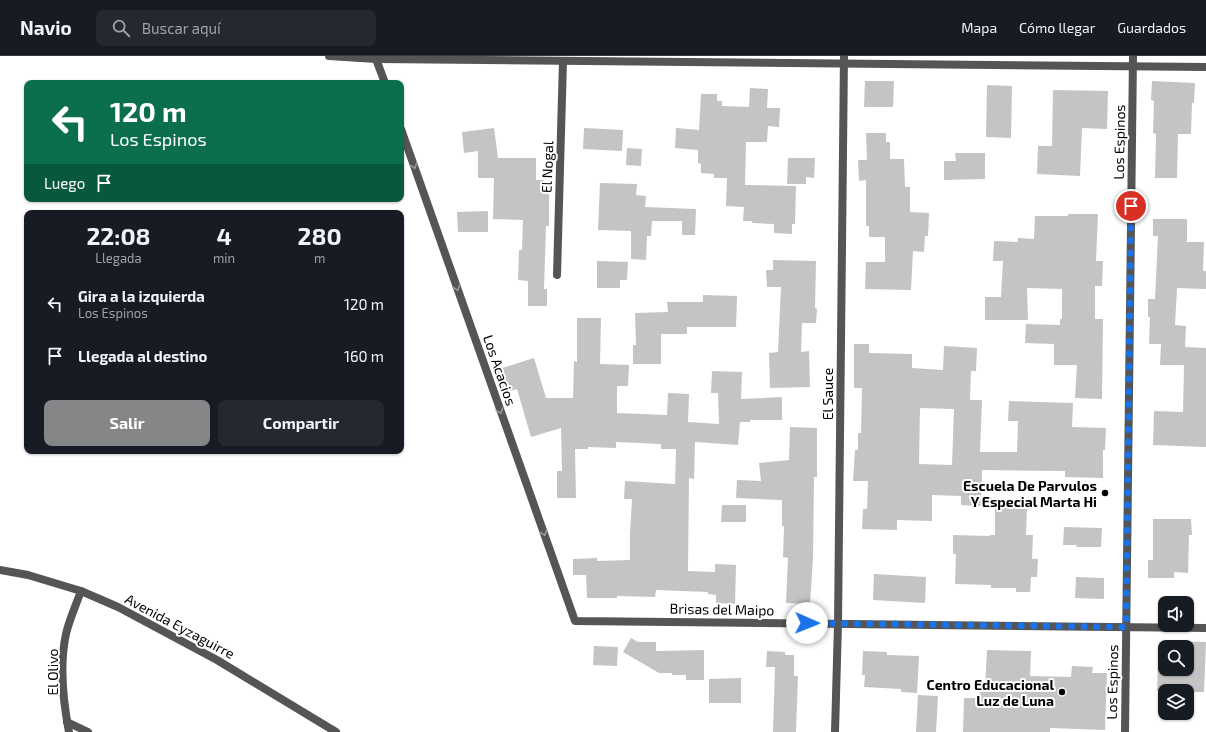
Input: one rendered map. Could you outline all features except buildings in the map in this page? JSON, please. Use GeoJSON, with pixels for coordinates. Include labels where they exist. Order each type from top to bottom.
{"type":"FeatureCollection","features":[{"type":"Feature","properties":{"kind":"street"},"geometry":{"type":"LineString","coordinates":[[329,56],[554,58],[563,61],[843,60],[1206,67]]}},
{"type":"Feature","properties":{"kind":"street","name":"Los Espinos"},"geometry":{"type":"LineString","coordinates":[[1125,732],[1133,56]]}},
{"type":"Feature","properties":{"kind":"street"},"geometry":{"type":"LineString","coordinates":[[376,57],[384,80]]}},
{"type":"Feature","properties":{"kind":"street","name":"El Sauce"},"geometry":{"type":"LineString","coordinates":[[835,732],[838,624],[843,60]]}},
{"type":"Feature","properties":{"kind":"street","name":"El Nogal"},"geometry":{"type":"LineString","coordinates":[[557,274],[563,61]]}},
{"type":"Feature","properties":{"kind":"street","name":"Los Acacios"},"geometry":{"type":"LineString","coordinates":[[404,137],[575,621]]}},
{"type":"Feature","properties":{"kind":"street","name":"Avenida Eyzaguirre"},"geometry":{"type":"LineString","coordinates":[[0,570],[28,575],[81,591],[118,607],[217,660],[331,731]]}},
{"type":"Feature","properties":{"kind":"street","name":"El Olivo"},"geometry":{"type":"LineString","coordinates":[[69,732],[62,659],[66,634],[81,591]]}},
{"type":"Feature","properties":{"kind":"street","name":"Brisas del Maipo"},"geometry":{"type":"LineString","coordinates":[[575,621],[1206,628]]}},
{"type":"Feature","properties":{"kind":"street"},"geometry":{"type":"LineString","coordinates":[[67,722],[88,732]]}},
{"type":"Feature","properties":{"kind":"place","name":"Escuela De Parvulos Y Especial Marta Hi"},"geometry":{"type":"Point","coordinates":[1105,493]}},
{"type":"Feature","properties":{"kind":"place","name":"Centro Educacional Luz de Luna"},"geometry":{"type":"Point","coordinates":[1062,692]}},
{"type":"Feature","properties":{"kind":"route"},"geometry":{"type":"LineString","coordinates":[[807,623],[1126,627],[1131,206]]}}]}
